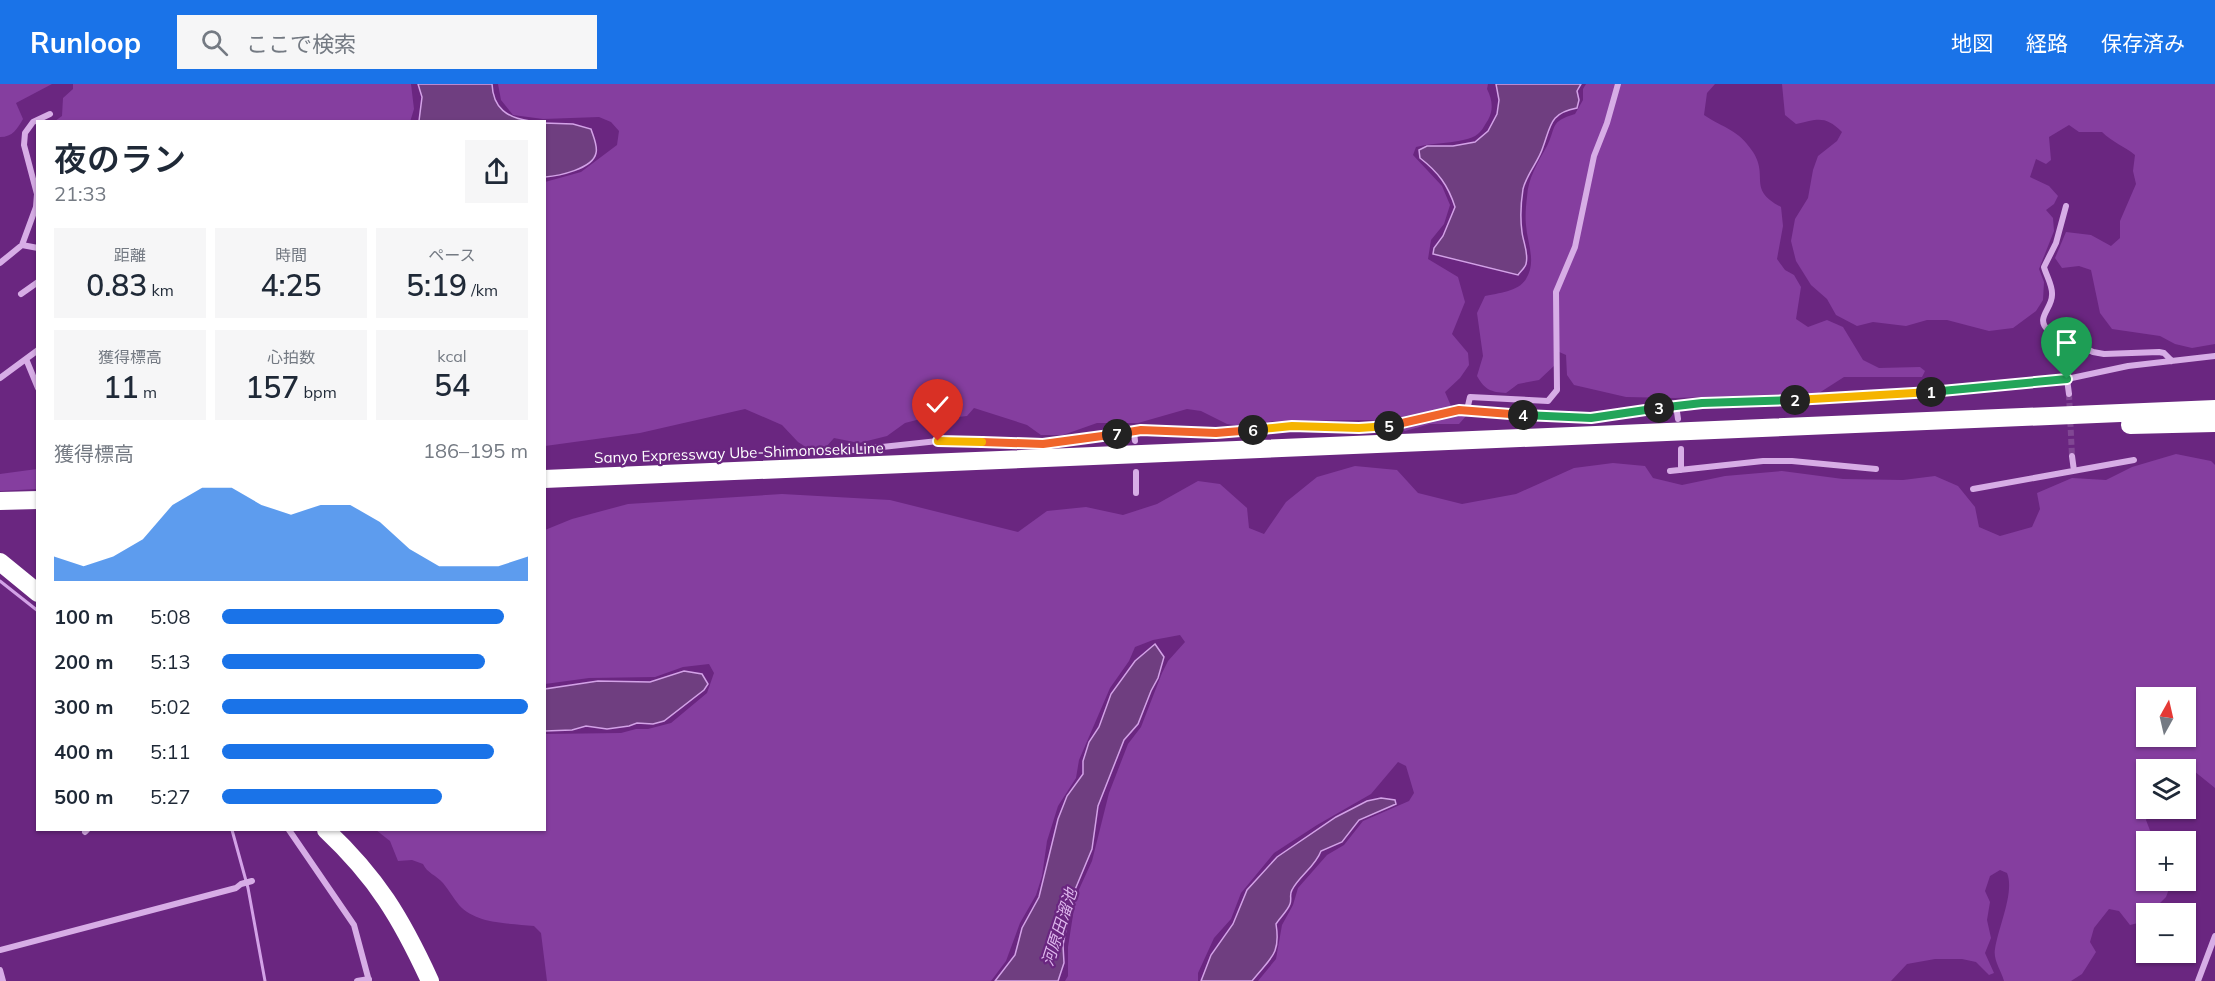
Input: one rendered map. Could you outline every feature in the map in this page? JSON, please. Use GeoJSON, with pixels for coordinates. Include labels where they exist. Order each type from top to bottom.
{"type":"FeatureCollection","features":[{"type":"Feature","properties":{"kind":"highway","name":"Sanyo Expressway Ube-Shimonoseki Line"},"geometry":{"type":"LineString","coordinates":[[546,479],[2215,409]]}},
{"type":"Feature","properties":{"kind":"highway","name":"Sanyo Expressway Ube-Shimonoseki Line"},"geometry":{"type":"LineString","coordinates":[[1727,429],[2215,423]]}},
{"type":"Feature","properties":{"kind":"highway"},"geometry":{"type":"LineString","coordinates":[[0,501],[36,500]]}},
{"type":"Feature","properties":{"kind":"highway"},"geometry":{"type":"LineString","coordinates":[[0,562],[36,591]]}},
{"type":"Feature","properties":{"kind":"highway"},"geometry":{"type":"LineString","coordinates":[[327,831],[354,858],[384,894],[408,934],[430,981]]}},
{"type":"Feature","properties":{"kind":"street"},"geometry":{"type":"LineString","coordinates":[[1467,410],[1470,397],[1548,400],[1557,390],[1556,292],[1575,247],[1594,156],[1618,84]]}},
{"type":"Feature","properties":{"kind":"street"},"geometry":{"type":"LineString","coordinates":[[37,120],[50,114]]}},
{"type":"Feature","properties":{"kind":"street"},"geometry":{"type":"LineString","coordinates":[[36,121],[25,133],[24,145],[36,190]]}},
{"type":"Feature","properties":{"kind":"street"},"geometry":{"type":"LineString","coordinates":[[2067,206],[2056,243],[2044,267],[2053,293],[2042,320],[2043,325],[2048,330],[2093,352],[2104,354],[2159,352],[2164,353],[2172,361]]}},
{"type":"Feature","properties":{"kind":"street"},"geometry":{"type":"LineString","coordinates":[[0,263],[22,245],[36,207]]}},
{"type":"Feature","properties":{"kind":"street"},"geometry":{"type":"LineString","coordinates":[[22,245],[36,248]]}},
{"type":"Feature","properties":{"kind":"street"},"geometry":{"type":"LineString","coordinates":[[21,294],[36,283]]}},
{"type":"Feature","properties":{"kind":"street"},"geometry":{"type":"LineString","coordinates":[[0,378],[36,352]]}},
{"type":"Feature","properties":{"kind":"street"},"geometry":{"type":"LineString","coordinates":[[836,449],[854,450],[938,441],[1043,444],[1147,430],[1225,433],[1292,426],[1380,428],[1459,410],[1506,415],[1591,418],[1676,405],[1903,394],[2067,379],[2128,366],[2215,356]]}},
{"type":"Feature","properties":{"kind":"street"},"geometry":{"type":"LineString","coordinates":[[26,359],[36,383]]}},
{"type":"Feature","properties":{"kind":"street"},"geometry":{"type":"LineString","coordinates":[[2067,379],[2069,394]]}},
{"type":"Feature","properties":{"kind":"street"},"geometry":{"type":"LineString","coordinates":[[1676,405],[1678,418]]}},
{"type":"Feature","properties":{"kind":"street"},"geometry":{"type":"LineString","coordinates":[[1134,432],[1135,441]]}},
{"type":"Feature","properties":{"kind":"street"},"geometry":{"type":"LineString","coordinates":[[1681,449],[1682,470]]}},
{"type":"Feature","properties":{"kind":"street"},"geometry":{"type":"LineString","coordinates":[[2072,456],[2074,471]]}},
{"type":"Feature","properties":{"kind":"street"},"geometry":{"type":"LineString","coordinates":[[1973,489],[2134,460]]}},
{"type":"Feature","properties":{"kind":"street"},"geometry":{"type":"LineString","coordinates":[[1670,471],[1763,461],[1792,461],[1876,469]]}},
{"type":"Feature","properties":{"kind":"street"},"geometry":{"type":"LineString","coordinates":[[1136,472],[1136,493]]}},
{"type":"Feature","properties":{"kind":"street"},"geometry":{"type":"LineString","coordinates":[[290,831],[354,925],[369,980],[357,981]]}},
{"type":"Feature","properties":{"kind":"street"},"geometry":{"type":"LineString","coordinates":[[0,950],[236,888],[252,881]]}},
{"type":"Feature","properties":{"kind":"street"},"geometry":{"type":"LineString","coordinates":[[2198,981],[2215,936]]}},
{"type":"Feature","properties":{"kind":"street"},"geometry":{"type":"LineString","coordinates":[[0,970],[3,981]]}},
{"type":"Feature","properties":{"kind":"shaded area"},"geometry":{"type":"Polygon","coordinates":[[[0,84],[52,84],[16,103],[23,119],[17,129],[4,137],[0,137],[0,84]]]}},
{"type":"Feature","properties":{"kind":"shaded area"},"geometry":{"type":"Polygon","coordinates":[[[73,84],[411,84],[414,109],[411,120],[56,120],[62,116],[63,98],[73,89],[73,84]]]}},
{"type":"Feature","properties":{"kind":"shaded area"},"geometry":{"type":"Polygon","coordinates":[[[498,84],[1488,84],[1487,89],[1492,108],[1480,132],[1460,141],[1416,147],[1413,155],[1442,186],[1450,205],[1444,224],[1431,240],[1428,259],[1458,277],[1465,302],[1452,334],[1468,353],[1469,365],[1460,378],[1445,392],[1451,406],[1466,416],[1459,424],[1430,424],[1405,431],[1392,423],[1369,420],[1273,421],[1242,426],[1227,424],[1201,411],[1187,409],[1138,423],[1097,423],[1063,435],[1041,435],[1027,425],[974,408],[967,416],[928,417],[905,423],[887,436],[859,443],[834,438],[825,448],[812,451],[798,442],[782,425],[745,409],[640,433],[546,446],[546,182],[581,172],[617,145],[619,131],[611,122],[599,117],[543,119],[513,115],[501,100],[498,84]]]}},
{"type":"Feature","properties":{"kind":"shaded area"},"geometry":{"type":"Polygon","coordinates":[[[1586,84],[1715,84],[1707,93],[1704,115],[1742,138],[1757,161],[1761,188],[1771,200],[1781,207],[1783,226],[1777,259],[1785,270],[1794,275],[1801,287],[1796,319],[1808,327],[1827,320],[1843,327],[1863,360],[1879,368],[1920,367],[1925,371],[1922,377],[1844,377],[1819,393],[1675,398],[1626,397],[1574,385],[1567,375],[1566,355],[1557,351],[1555,365],[1539,380],[1518,384],[1506,393],[1492,391],[1486,387],[1477,376],[1483,356],[1477,313],[1485,296],[1518,287],[1526,279],[1531,266],[1526,218],[1529,183],[1557,122],[1575,114],[1583,100],[1583,89],[1586,84]]]}},
{"type":"Feature","properties":{"kind":"shaded area"},"geometry":{"type":"Polygon","coordinates":[[[1782,84],[2215,84],[2215,344],[2192,348],[2175,344],[2160,336],[2112,329],[2100,313],[2091,270],[2079,266],[2062,268],[2055,258],[2066,232],[2091,235],[2111,246],[2120,238],[2120,221],[2136,184],[2133,171],[2135,155],[2102,132],[2079,132],[2069,125],[2049,137],[2051,160],[2046,164],[2036,159],[2030,177],[2049,186],[2058,196],[2054,204],[2046,210],[2053,218],[2054,231],[2039,269],[2044,282],[2043,300],[2036,311],[2013,328],[1989,331],[1947,320],[1927,320],[1906,326],[1873,322],[1857,326],[1836,315],[1827,299],[1811,285],[1796,261],[1791,241],[1795,219],[1808,198],[1818,156],[1837,141],[1842,132],[1831,123],[1821,120],[1796,124],[1785,115],[1782,84]]]}},
{"type":"Feature","properties":{"kind":"shaded area"},"geometry":{"type":"Polygon","coordinates":[[[2176,454],[2211,461],[2215,465],[2215,788],[2196,773],[2196,759],[2136,759],[2136,819],[2146,819],[2150,831],[2136,831],[2136,891],[2168,891],[2160,903],[2136,903],[2136,924],[2130,925],[2119,911],[2109,909],[2094,928],[2090,942],[2096,952],[2082,974],[2071,981],[2004,981],[1995,953],[2008,900],[2009,881],[2007,873],[2000,870],[1990,876],[1985,891],[1990,902],[1987,920],[1991,938],[1985,953],[1994,973],[1989,975],[1976,962],[1962,959],[1935,959],[1907,964],[1891,981],[1258,981],[1276,959],[1282,925],[1293,905],[1298,888],[1327,855],[1344,845],[1363,821],[1409,801],[1414,793],[1406,766],[1398,762],[1371,794],[1274,853],[1241,893],[1231,919],[1214,938],[1198,973],[1198,981],[1065,981],[1068,976],[1068,947],[1076,896],[1092,861],[1109,793],[1128,744],[1141,727],[1168,661],[1185,642],[1180,635],[1153,640],[1135,647],[1129,661],[1110,688],[1079,760],[1076,778],[1058,806],[1047,841],[1042,876],[1036,895],[1020,923],[1006,961],[991,981],[547,981],[541,933],[534,926],[485,920],[466,912],[443,883],[423,864],[412,860],[398,861],[390,841],[377,831],[546,831],[546,734],[621,733],[648,729],[671,723],[707,693],[714,673],[709,664],[683,667],[655,677],[589,678],[546,684],[546,530],[572,519],[628,504],[782,494],[890,500],[1018,532],[1047,511],[1086,507],[1123,515],[1157,504],[1198,481],[1220,484],[1247,508],[1249,528],[1264,534],[1286,502],[1317,477],[1355,466],[1397,470],[1418,493],[1462,504],[1516,494],[1574,468],[1613,463],[1645,466],[1653,478],[1682,485],[1725,476],[1782,471],[1843,479],[1903,480],[1935,476],[1958,486],[1975,507],[1979,527],[2000,536],[2032,527],[2040,509],[2037,493],[2072,478],[2106,480],[2132,467],[2176,454]]]}},
{"type":"Feature","properties":{"kind":"shaded area"},"geometry":{"type":"Polygon","coordinates":[[[36,469],[36,489],[0,491],[0,474],[36,469]]]}},
{"type":"Feature","properties":{"kind":"water"},"geometry":{"type":"Polygon","coordinates":[[[418,84],[492,84],[498,105],[508,114],[522,120],[419,120],[422,97],[418,84]]]}},
{"type":"Feature","properties":{"kind":"water"},"geometry":{"type":"Polygon","coordinates":[[[1496,84],[1581,84],[1577,91],[1579,100],[1577,108],[1561,113],[1553,121],[1523,189],[1521,221],[1527,260],[1525,267],[1518,275],[1433,254],[1455,207],[1446,186],[1432,168],[1420,158],[1419,150],[1427,146],[1453,146],[1475,142],[1488,131],[1497,114],[1499,100],[1496,84]]]}},
{"type":"Feature","properties":{"kind":"water"},"geometry":{"type":"Polygon","coordinates":[[[546,123],[573,124],[591,129],[596,147],[593,159],[574,171],[546,177],[546,123]]]}},
{"type":"Feature","properties":{"kind":"water","name":"河原田溜池"},"geometry":{"type":"Polygon","coordinates":[[[1155,644],[1164,657],[1158,678],[1138,724],[1124,740],[1098,806],[1092,849],[1072,897],[1063,945],[1064,963],[1058,981],[995,981],[1015,955],[1022,928],[1039,897],[1058,819],[1067,796],[1083,774],[1083,761],[1089,742],[1099,727],[1111,694],[1135,661],[1155,644]]]}},
{"type":"Feature","properties":{"kind":"water"},"geometry":{"type":"Polygon","coordinates":[[[684,671],[702,674],[708,684],[704,690],[664,721],[607,729],[586,726],[572,730],[546,731],[546,689],[598,681],[650,682],[684,671]]]}},
{"type":"Feature","properties":{"kind":"water"},"geometry":{"type":"Polygon","coordinates":[[[1381,798],[1395,800],[1396,804],[1359,820],[1342,842],[1321,851],[1315,862],[1295,885],[1291,892],[1291,902],[1276,924],[1277,943],[1273,956],[1252,981],[1201,981],[1211,955],[1233,924],[1247,890],[1277,857],[1336,817],[1367,801],[1381,798]]]}},
{"type":"Feature","properties":{"kind":"waterway"},"geometry":{"type":"LineString","coordinates":[[0,581],[36,609]]}},
{"type":"Feature","properties":{"kind":"waterway"},"geometry":{"type":"LineString","coordinates":[[232,831],[248,888],[265,981]]}},
{"type":"Feature","properties":{"kind":"tunnel"},"geometry":{"type":"LineString","coordinates":[[2069,394],[2072,456]]}},
{"type":"Feature","properties":{"kind":"route"},"geometry":{"type":"LineString","coordinates":[[938,441],[1043,444],[1141,430],[1216,433],[1292,426],[1380,428],[1459,410],[1506,415],[1591,418],[1676,405],[1914,394],[2067,379]]}}]}
